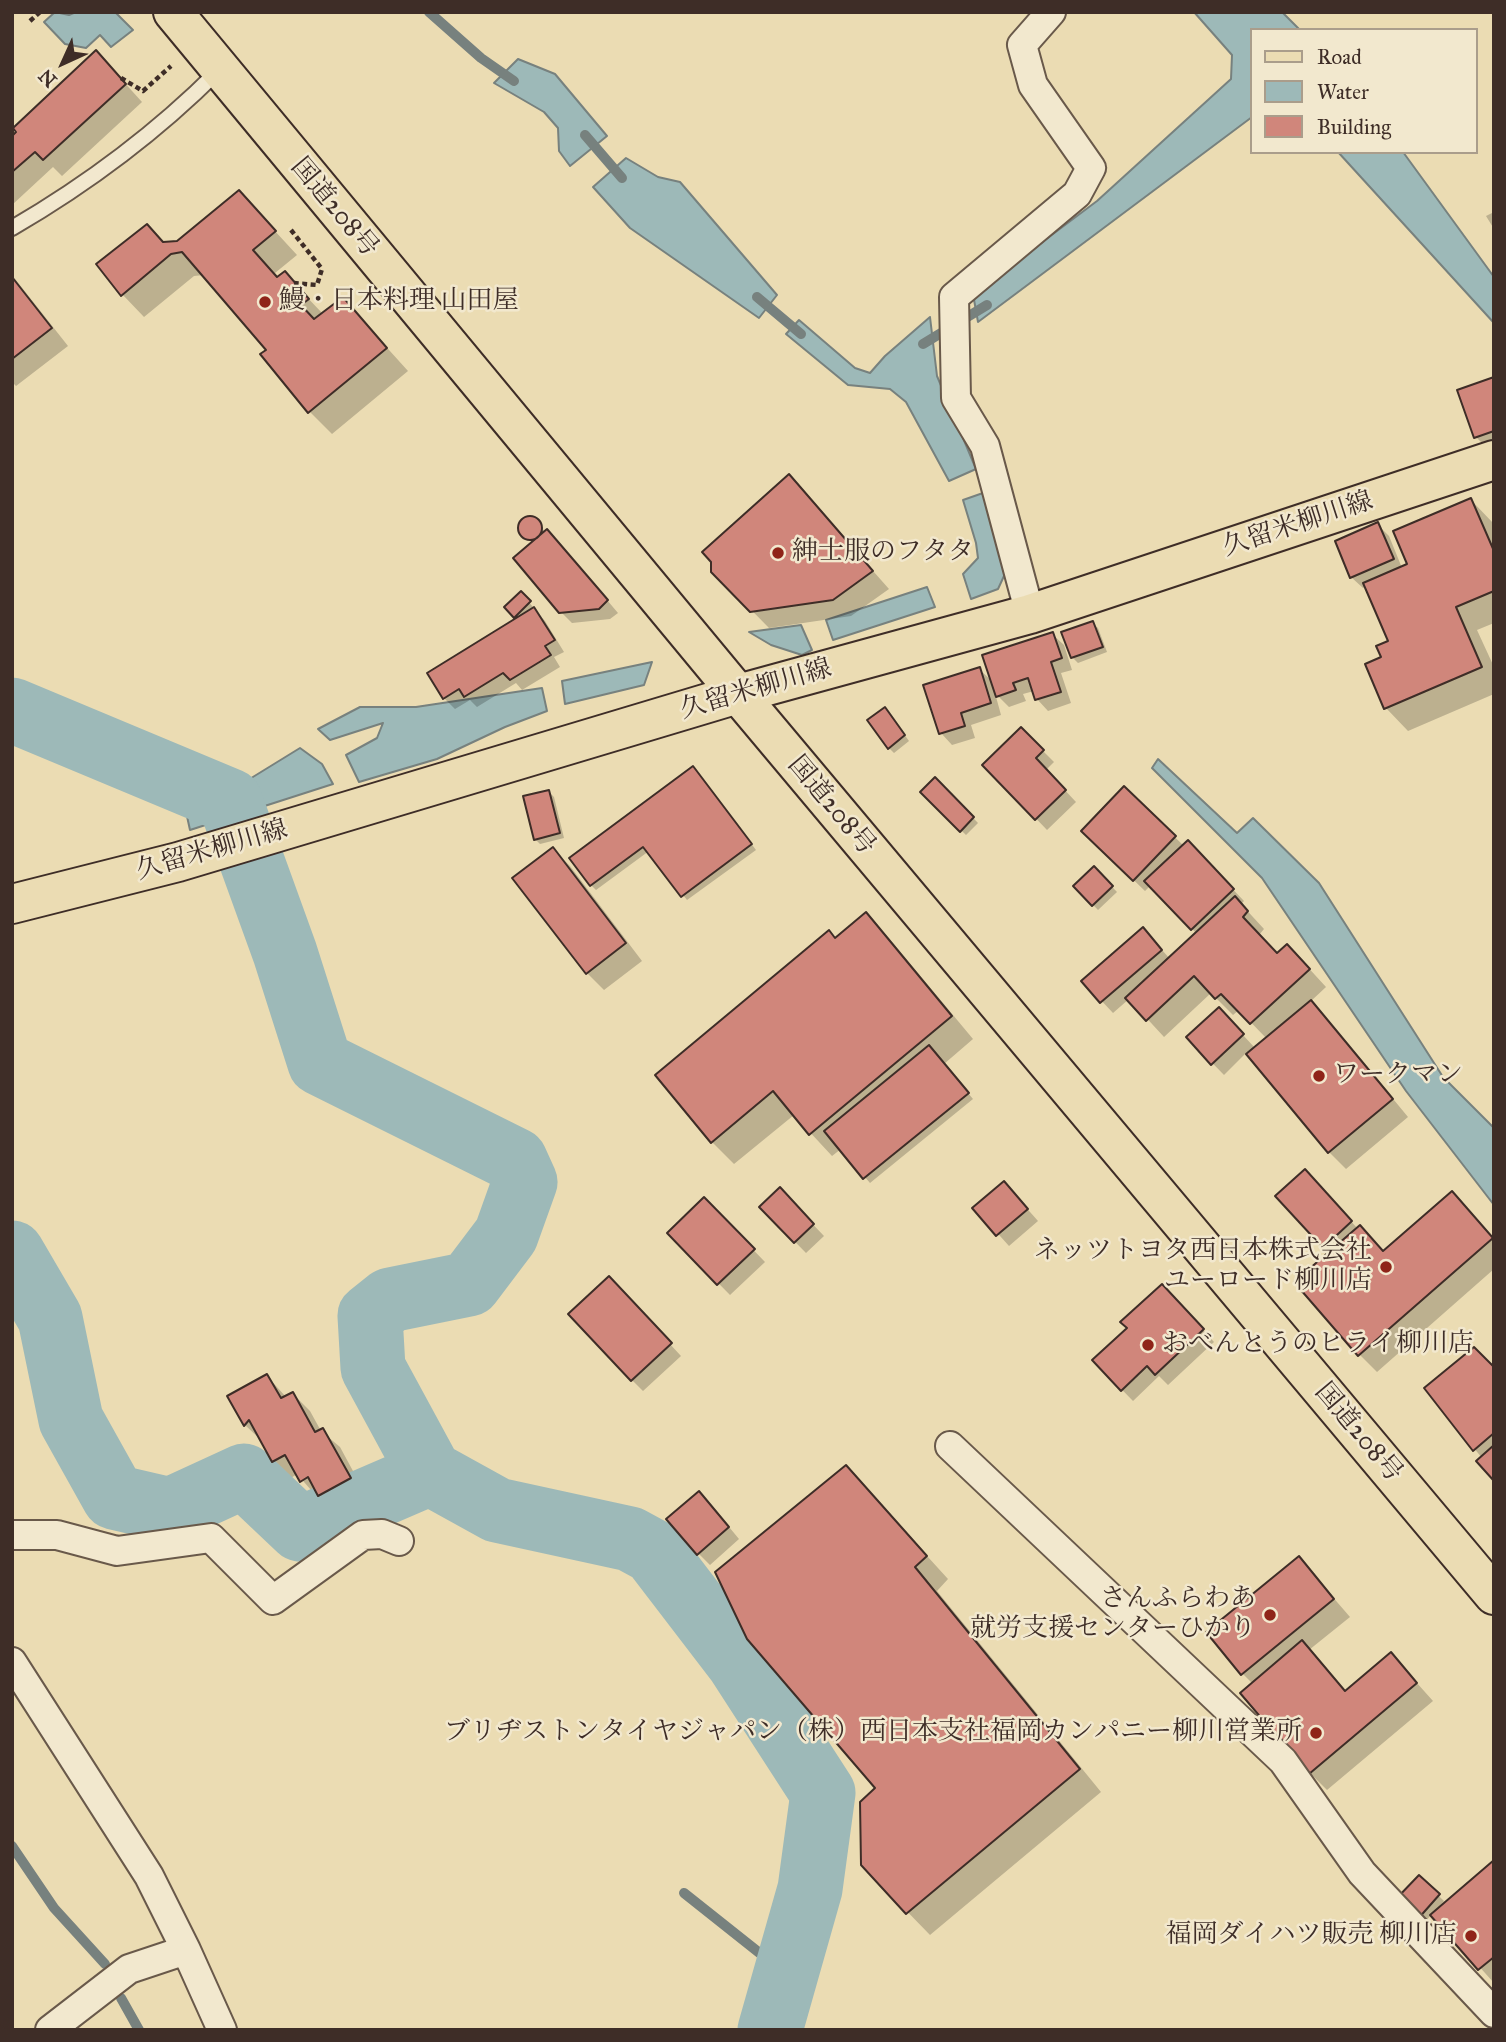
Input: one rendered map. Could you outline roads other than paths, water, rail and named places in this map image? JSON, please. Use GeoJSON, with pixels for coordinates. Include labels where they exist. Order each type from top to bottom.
{"type":"FeatureCollection","features":[{"type":"Feature","properties":{"kind":"main road","name":"国道208号"},"geometry":{"type":"LineString","coordinates":[[177,17],[738,694],[1494,1595]]}},
{"type":"Feature","properties":{"kind":"main road","name":"久留米柳川線"},"geometry":{"type":"LineString","coordinates":[[12,904],[178,862],[738,694],[1030,614],[1494,460]]}},
{"type":"Feature","properties":{"kind":"street"},"geometry":{"type":"LineString","coordinates":[[1030,614],[985,446],[956,398],[954,297],[1077,194],[1091,168],[1033,85],[1022,45],[1051,12]]}},
{"type":"Feature","properties":{"kind":"street"},"geometry":{"type":"LineString","coordinates":[[950,1446],[1283,1761],[1362,1872],[1494,2013]]}},
{"type":"Feature","properties":{"kind":"street"},"geometry":{"type":"LineString","coordinates":[[12,1535],[57,1535],[117,1551],[211,1538],[272,1600],[363,1535],[382,1534],[400,1541]]}},
{"type":"Feature","properties":{"kind":"street"},"geometry":{"type":"LineString","coordinates":[[12,1662],[149,1876],[222,2030]]}},
{"type":"Feature","properties":{"kind":"street"},"geometry":{"type":"LineString","coordinates":[[50,2030],[129,1969],[186,1950]]}},
{"type":"Feature","properties":{"kind":"lane"},"geometry":{"type":"LineString","coordinates":[[12,229],[107,166],[219,70]]}},
{"type":"Feature","properties":{"kind":"water"},"geometry":{"type":"Polygon","coordinates":[[[55,12],[69,15],[76,12],[115,12],[133,30],[111,47],[100,35],[86,48],[65,44],[44,22],[55,12]]]}},
{"type":"Feature","properties":{"kind":"water"},"geometry":{"type":"Polygon","coordinates":[[[1194,12],[1282,12],[1298,28],[1250,28],[1250,118],[978,322],[973,294],[1097,201],[1231,79],[1232,55],[1194,12]]]}},
{"type":"Feature","properties":{"kind":"water"},"geometry":{"type":"Polygon","coordinates":[[[518,59],[555,74],[607,136],[570,166],[559,151],[558,128],[544,112],[494,83],[518,59]]]}},
{"type":"Feature","properties":{"kind":"water"},"geometry":{"type":"Polygon","coordinates":[[[1340,154],[1404,154],[1494,277],[1494,323],[1340,154]]]}},
{"type":"Feature","properties":{"kind":"water"},"geometry":{"type":"Polygon","coordinates":[[[626,158],[658,177],[680,182],[777,295],[759,318],[630,228],[593,187],[626,158]]]}},
{"type":"Feature","properties":{"kind":"water"},"geometry":{"type":"Polygon","coordinates":[[[930,317],[937,376],[976,469],[949,481],[906,402],[890,389],[848,385],[786,334],[799,320],[855,368],[870,373],[885,356],[930,317]]]}},
{"type":"Feature","properties":{"kind":"water"},"geometry":{"type":"Polygon","coordinates":[[[983,493],[1010,563],[998,589],[971,599],[963,574],[978,558],[963,500],[983,493]]]}},
{"type":"Feature","properties":{"kind":"water"},"geometry":{"type":"Polygon","coordinates":[[[927,587],[935,607],[833,640],[826,620],[927,587]]]}},
{"type":"Feature","properties":{"kind":"water"},"geometry":{"type":"Polygon","coordinates":[[[801,625],[812,650],[802,655],[771,645],[749,632],[801,625]]]}},
{"type":"Feature","properties":{"kind":"water"},"geometry":{"type":"Polygon","coordinates":[[[652,662],[644,685],[565,704],[562,681],[652,662]]]}},
{"type":"Feature","properties":{"kind":"water"},"geometry":{"type":"Polygon","coordinates":[[[542,688],[547,711],[505,727],[437,759],[359,782],[346,755],[377,738],[383,723],[330,740],[318,729],[360,707],[416,707],[542,688]]]}},
{"type":"Feature","properties":{"kind":"water"},"geometry":{"type":"Polygon","coordinates":[[[64,705],[248,780],[300,748],[322,764],[333,784],[190,830],[183,798],[52,746],[64,705]]]}},
{"type":"Feature","properties":{"kind":"water"},"geometry":{"type":"Polygon","coordinates":[[[1158,759],[1237,833],[1253,818],[1319,883],[1443,1077],[1494,1128],[1494,1205],[1406,1091],[1262,878],[1152,768],[1158,759]]]}},
{"type":"Feature","properties":{"kind":"waterway"},"geometry":{"type":"LineString","coordinates":[[429,12],[481,58],[514,81]]}},
{"type":"Feature","properties":{"kind":"waterway"},"geometry":{"type":"LineString","coordinates":[[585,135],[622,178]]}},
{"type":"Feature","properties":{"kind":"waterway"},"geometry":{"type":"LineString","coordinates":[[757,297],[801,334]]}},
{"type":"Feature","properties":{"kind":"waterway"},"geometry":{"type":"LineString","coordinates":[[923,344],[987,305]]}},
{"type":"Feature","properties":{"kind":"waterway"},"geometry":{"type":"LineString","coordinates":[[12,710],[230,801],[285,953],[320,1063],[515,1160],[525,1182],[506,1235],[469,1284],[390,1300],[370,1316],[373,1368],[430,1473],[497,1510],[630,1539],[654,1552],[739,1663],[823,1793],[810,1889],[770,2030]]}},
{"type":"Feature","properties":{"kind":"waterway"},"geometry":{"type":"LineString","coordinates":[[12,1253],[50,1318],[71,1420],[114,1497],[170,1510],[244,1476],[300,1529],[430,1473]]}},
{"type":"Feature","properties":{"kind":"waterway"},"geometry":{"type":"LineString","coordinates":[[12,1846],[54,1908],[105,1964]]}},
{"type":"Feature","properties":{"kind":"waterway"},"geometry":{"type":"LineString","coordinates":[[684,1893],[786,1974]]}},
{"type":"Feature","properties":{"kind":"waterway"},"geometry":{"type":"LineString","coordinates":[[121,1998],[139,2030]]}},
{"type":"Feature","properties":{"kind":"place","name":"鰻・日本料理 山田屋"},"geometry":{"type":"Point","coordinates":[265,302]}},
{"type":"Feature","properties":{"kind":"place","name":"紳士服のフタタ"},"geometry":{"type":"Point","coordinates":[778,553]}},
{"type":"Feature","properties":{"kind":"place","name":"ワークマン"},"geometry":{"type":"Point","coordinates":[1319,1076]}},
{"type":"Feature","properties":{"kind":"place","name":"ネッツトヨタ西日本株式会社 ユーロード柳川店"},"geometry":{"type":"Point","coordinates":[1386,1267]}},
{"type":"Feature","properties":{"kind":"place","name":"おべんとうのヒライ柳川店"},"geometry":{"type":"Point","coordinates":[1148,1345]}},
{"type":"Feature","properties":{"kind":"place","name":"さんふらわあ 就労支援センターひかり"},"geometry":{"type":"Point","coordinates":[1270,1615]}},
{"type":"Feature","properties":{"kind":"place","name":"ブリヂストンタイヤジャパン（株）西日本支社福岡カンパニー柳川営業所"},"geometry":{"type":"Point","coordinates":[1316,1733]}},
{"type":"Feature","properties":{"kind":"place","name":"福岡ダイハツ販売 柳川店"},"geometry":{"type":"Point","coordinates":[1471,1936]}}]}
